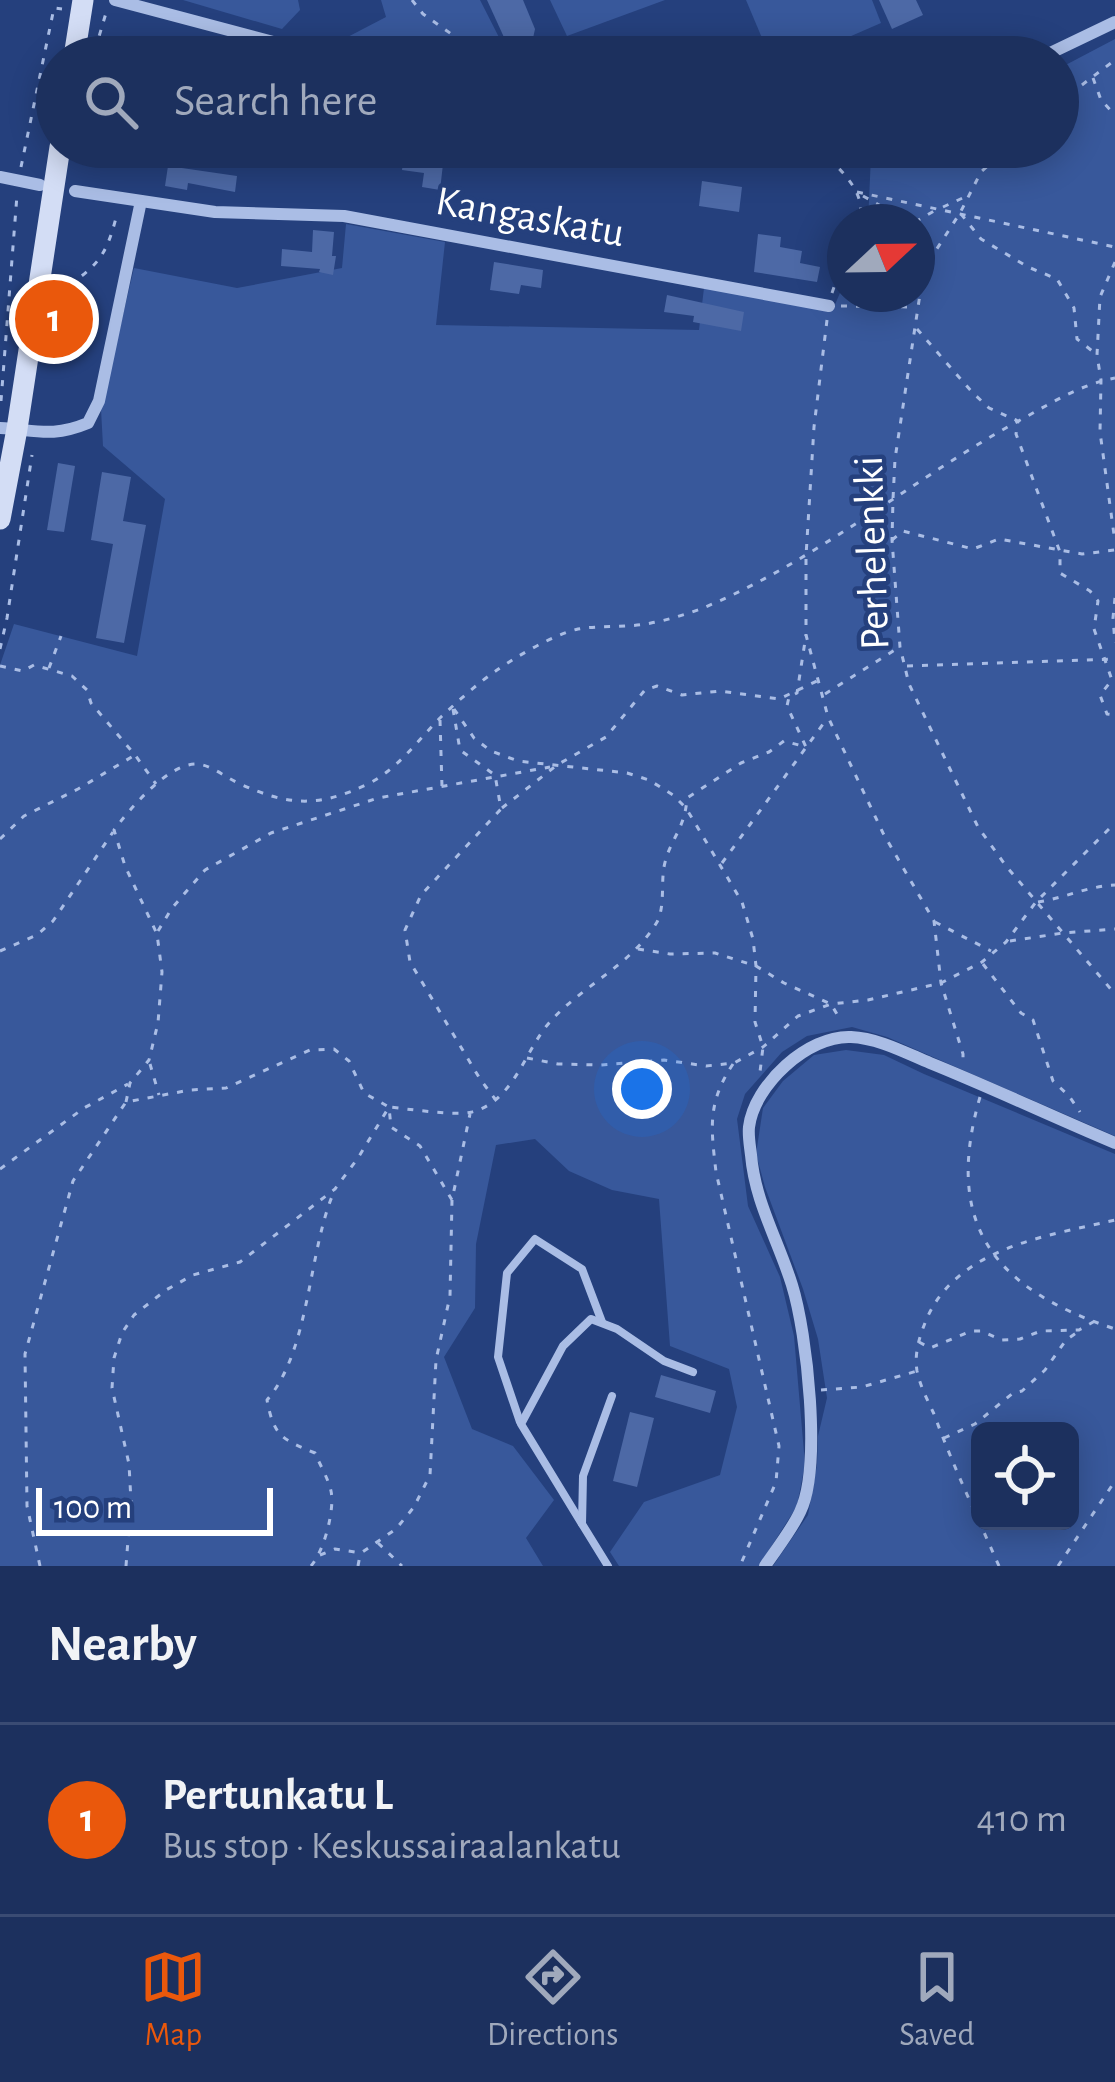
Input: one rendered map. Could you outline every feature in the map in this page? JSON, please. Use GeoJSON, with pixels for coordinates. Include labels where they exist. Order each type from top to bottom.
{"type":"FeatureCollection","features":[{"type":"Feature","properties":{"kind":"street"},"geometry":{"type":"LineString","coordinates":[[77,36],[83,0]]}},
{"type":"Feature","properties":{"kind":"street"},"geometry":{"type":"LineString","coordinates":[[111,0],[249,36]]}},
{"type":"Feature","properties":{"kind":"street"},"geometry":{"type":"LineString","coordinates":[[1079,39],[1115,22]]}},
{"type":"Feature","properties":{"kind":"street"},"geometry":{"type":"LineString","coordinates":[[0,519],[9,428],[56,168]]}},
{"type":"Feature","properties":{"kind":"street"},"geometry":{"type":"LineString","coordinates":[[0,177],[40,185]]}},
{"type":"Feature","properties":{"kind":"street","name":"Kangaskatu"},"geometry":{"type":"LineString","coordinates":[[75,190],[215,212],[344,216],[827,306]]}},
{"type":"Feature","properties":{"kind":"street"},"geometry":{"type":"LineString","coordinates":[[9,428],[66,432],[88,423],[99,401],[141,201]]}},
{"type":"Feature","properties":{"kind":"street"},"geometry":{"type":"LineString","coordinates":[[765,1566],[802,1509],[810,1465],[801,1322],[793,1286],[763,1214],[748,1128],[758,1099],[787,1063],[809,1048],[850,1036],[886,1045],[984,1084],[1110,1141]]}},
{"type":"Feature","properties":{"kind":"lane"},"geometry":{"type":"LineString","coordinates":[[603,1324],[582,1269],[535,1239],[507,1273],[498,1357],[521,1424],[608,1566]]}},
{"type":"Feature","properties":{"kind":"lane"},"geometry":{"type":"LineString","coordinates":[[521,1424],[563,1346],[591,1319],[617,1329],[664,1361],[693,1372]]}},
{"type":"Feature","properties":{"kind":"lane"},"geometry":{"type":"LineString","coordinates":[[582,1524],[583,1476],[612,1396]]}},
{"type":"Feature","properties":{"kind":"path"},"geometry":{"type":"LineString","coordinates":[[50,0],[54,8]]}},
{"type":"Feature","properties":{"kind":"path"},"geometry":{"type":"LineString","coordinates":[[100,36],[111,0]]}},
{"type":"Feature","properties":{"kind":"path"},"geometry":{"type":"LineString","coordinates":[[412,0],[454,36]]}},
{"type":"Feature","properties":{"kind":"path"},"geometry":{"type":"LineString","coordinates":[[1079,87],[1115,60]]}},
{"type":"Feature","properties":{"kind":"path"},"geometry":{"type":"LineString","coordinates":[[1093,76],[1101,100],[1115,115]]}},
{"type":"Feature","properties":{"kind":"path"},"geometry":{"type":"LineString","coordinates":[[838,168],[857,192],[878,204]]}},
{"type":"Feature","properties":{"kind":"path","name":"Perhelenkki"},"geometry":{"type":"LineString","coordinates":[[935,252],[985,168]]}},
{"type":"Feature","properties":{"kind":"path"},"geometry":{"type":"LineString","coordinates":[[857,192],[1115,247]]}},
{"type":"Feature","properties":{"kind":"path"},"geometry":{"type":"LineString","coordinates":[[857,192],[860,204]]}},
{"type":"Feature","properties":{"kind":"path"},"geometry":{"type":"LineString","coordinates":[[935,210],[968,195]]}},
{"type":"Feature","properties":{"kind":"path"},"geometry":{"type":"LineString","coordinates":[[56,295],[96,265],[108,247],[121,198]]}},
{"type":"Feature","properties":{"kind":"path"},"geometry":{"type":"LineString","coordinates":[[960,213],[981,238],[1057,279],[1074,308],[1077,339],[1097,355]]}},
{"type":"Feature","properties":{"kind":"path"},"geometry":{"type":"LineString","coordinates":[[1115,262],[1100,297],[1097,355],[1102,380],[1100,432],[1115,542]]}},
{"type":"Feature","properties":{"kind":"path"},"geometry":{"type":"LineString","coordinates":[[806,748],[787,706],[797,691],[806,635],[814,428],[828,312]]}},
{"type":"Feature","properties":{"kind":"path","name":"Perhelenkki"},"geometry":{"type":"LineString","coordinates":[[916,312],[895,460],[892,540],[900,647],[909,684],[978,826],[1115,994]]}},
{"type":"Feature","properties":{"kind":"path"},"geometry":{"type":"LineString","coordinates":[[914,327],[989,408],[1018,421]]}},
{"type":"Feature","properties":{"kind":"path"},"geometry":{"type":"LineString","coordinates":[[0,951],[37,935],[53,921],[134,804],[177,769],[206,766],[275,797],[324,802],[371,782],[403,760],[440,718],[496,670],[575,630],[652,623],[701,609],[806,556],[988,437],[1080,388],[1115,378]]}},
{"type":"Feature","properties":{"kind":"path"},"geometry":{"type":"LineString","coordinates":[[1018,421],[1016,434],[1060,551],[1060,573],[1090,590],[1098,601],[1094,629],[1112,680],[1100,695],[1107,714],[1115,715]]}},
{"type":"Feature","properties":{"kind":"path"},"geometry":{"type":"LineString","coordinates":[[892,540],[913,532],[973,549],[999,539],[1082,554],[1115,550]]}},
{"type":"Feature","properties":{"kind":"path"},"geometry":{"type":"LineString","coordinates":[[1115,598],[1115,643]]}},
{"type":"Feature","properties":{"kind":"path"},"geometry":{"type":"LineString","coordinates":[[806,635],[828,717],[883,833],[934,921],[941,983],[963,1054],[962,1076]]}},
{"type":"Feature","properties":{"kind":"path"},"geometry":{"type":"LineString","coordinates":[[48,670],[61,637]]}},
{"type":"Feature","properties":{"kind":"path"},"geometry":{"type":"LineString","coordinates":[[822,696],[900,647]]}},
{"type":"Feature","properties":{"kind":"path"},"geometry":{"type":"LineString","coordinates":[[904,666],[1115,659]]}},
{"type":"Feature","properties":{"kind":"path"},"geometry":{"type":"LineString","coordinates":[[0,666],[22,671],[34,665],[72,676],[157,785]]}},
{"type":"Feature","properties":{"kind":"path"},"geometry":{"type":"LineString","coordinates":[[496,1099],[410,962],[405,930],[421,896],[501,809],[557,765],[606,737],[645,690],[657,686],[682,695],[720,691],[779,699],[817,681]]}},
{"type":"Feature","properties":{"kind":"path"},"geometry":{"type":"LineString","coordinates":[[453,707],[473,738],[491,751],[518,761],[627,773],[649,780],[686,808],[742,902],[753,939],[755,1022],[763,1047],[758,1099]]}},
{"type":"Feature","properties":{"kind":"path"},"geometry":{"type":"LineString","coordinates":[[453,707],[460,750],[495,776],[501,809]]}},
{"type":"Feature","properties":{"kind":"path"},"geometry":{"type":"LineString","coordinates":[[722,865],[828,717]]}},
{"type":"Feature","properties":{"kind":"path"},"geometry":{"type":"LineString","coordinates":[[440,718],[442,787]]}},
{"type":"Feature","properties":{"kind":"path"},"geometry":{"type":"LineString","coordinates":[[126,1102],[226,1088],[310,1050],[334,1049],[349,1060],[364,1093],[388,1108],[470,1112],[496,1099],[569,1001],[636,949],[660,917],[664,866],[682,830],[687,798],[784,741],[806,748]]}},
{"type":"Feature","properties":{"kind":"path"},"geometry":{"type":"LineString","coordinates":[[0,838],[24,816],[135,755]]}},
{"type":"Feature","properties":{"kind":"path"},"geometry":{"type":"LineString","coordinates":[[157,934],[205,870],[271,833],[378,798],[557,765]]}},
{"type":"Feature","properties":{"kind":"path"},"geometry":{"type":"LineString","coordinates":[[527,1058],[558,1064],[734,1063],[763,1047],[798,1016],[831,1004],[941,983],[982,962],[1006,942],[1036,902],[1115,823]]}},
{"type":"Feature","properties":{"kind":"path"},"geometry":{"type":"LineString","coordinates":[[0,1169],[84,1108],[130,1083],[149,1060],[162,972],[157,934],[114,830]]}},
{"type":"Feature","properties":{"kind":"path"},"geometry":{"type":"LineString","coordinates":[[1036,902],[1115,885]]}},
{"type":"Feature","properties":{"kind":"path"},"geometry":{"type":"LineString","coordinates":[[934,921],[994,952]]}},
{"type":"Feature","properties":{"kind":"path"},"geometry":{"type":"LineString","coordinates":[[1006,942],[1115,929]]}},
{"type":"Feature","properties":{"kind":"path"},"geometry":{"type":"LineString","coordinates":[[636,949],[716,953],[756,966],[831,1004],[850,1036]]}},
{"type":"Feature","properties":{"kind":"path"},"geometry":{"type":"LineString","coordinates":[[982,962],[1021,1013],[1033,1020],[1053,1081],[1110,1141]]}},
{"type":"Feature","properties":{"kind":"path"},"geometry":{"type":"LineString","coordinates":[[149,1060],[160,1096]]}},
{"type":"Feature","properties":{"kind":"path"},"geometry":{"type":"LineString","coordinates":[[734,1063],[720,1084],[711,1130],[716,1172],[779,1446],[776,1481],[740,1566]]}},
{"type":"Feature","properties":{"kind":"path"},"geometry":{"type":"LineString","coordinates":[[40,1566],[27,1506],[25,1354],[74,1181],[126,1102],[130,1083]]}},
{"type":"Feature","properties":{"kind":"path"},"geometry":{"type":"LineString","coordinates":[[984,1084],[972,1124],[967,1180],[975,1222],[992,1255],[1032,1293],[1115,1329]]}},
{"type":"Feature","properties":{"kind":"path"},"geometry":{"type":"LineString","coordinates":[[320,1556],[332,1494],[315,1454],[284,1439],[272,1426],[267,1400],[283,1382],[327,1208],[388,1108]]}},
{"type":"Feature","properties":{"kind":"path"},"geometry":{"type":"LineString","coordinates":[[388,1108],[391,1127],[420,1146],[452,1200]]}},
{"type":"Feature","properties":{"kind":"path"},"geometry":{"type":"LineString","coordinates":[[311,1566],[335,1549],[361,1553],[378,1543],[414,1508],[430,1475],[436,1360],[450,1296],[452,1200],[470,1112]]}},
{"type":"Feature","properties":{"kind":"path"},"geometry":{"type":"LineString","coordinates":[[126,1566],[129,1463],[112,1388],[122,1333],[134,1315],[166,1290],[193,1275],[240,1262],[335,1189]]}},
{"type":"Feature","properties":{"kind":"path"},"geometry":{"type":"LineString","coordinates":[[999,1566],[917,1371],[917,1341],[931,1310],[952,1282],[974,1265],[1035,1238],[1115,1220]]}},
{"type":"Feature","properties":{"kind":"path"},"geometry":{"type":"LineString","coordinates":[[917,1341],[930,1348],[971,1331],[1002,1340],[1020,1339],[1041,1331],[1079,1330],[1095,1321]]}},
{"type":"Feature","properties":{"kind":"path"},"geometry":{"type":"LineString","coordinates":[[943,1439],[1022,1391],[1045,1370],[1066,1340],[1088,1325]]}},
{"type":"Feature","properties":{"kind":"path"},"geometry":{"type":"LineString","coordinates":[[808,1390],[862,1387],[917,1371]]}},
{"type":"Feature","properties":{"kind":"path"},"geometry":{"type":"LineString","coordinates":[[1058,1566],[1115,1481]]}},
{"type":"Feature","properties":{"kind":"path"},"geometry":{"type":"LineString","coordinates":[[378,1543],[402,1566]]}},
{"type":"Feature","properties":{"kind":"path"},"geometry":{"type":"LineString","coordinates":[[358,1566],[361,1553]]}},
{"type":"Feature","properties":{"kind":"shaded area"},"geometry":{"type":"Polygon","coordinates":[[[183,0],[298,0],[300,10],[282,29],[183,0]]]}},
{"type":"Feature","properties":{"kind":"shaded area"},"geometry":{"type":"Polygon","coordinates":[[[381,0],[480,0],[498,36],[350,36],[386,17],[381,0]]]}},
{"type":"Feature","properties":{"kind":"shaded area"},"geometry":{"type":"Polygon","coordinates":[[[550,0],[665,0],[567,36],[550,0]]]}},
{"type":"Feature","properties":{"kind":"shaded area"},"geometry":{"type":"Polygon","coordinates":[[[746,0],[872,0],[881,23],[851,36],[761,36],[746,0]]]}},
{"type":"Feature","properties":{"kind":"shaded area"},"geometry":{"type":"Polygon","coordinates":[[[1115,39],[1115,1136],[887,1037],[852,1027],[807,1036],[782,1052],[745,1094],[737,1119],[748,1206],[780,1277],[794,1336],[805,1464],[797,1506],[759,1566],[619,1566],[610,1552],[644,1502],[720,1475],[737,1407],[729,1369],[670,1346],[659,1199],[612,1190],[569,1171],[535,1139],[496,1145],[476,1244],[475,1308],[444,1357],[472,1429],[513,1446],[554,1500],[526,1538],[543,1566],[0,1566],[0,665],[14,624],[137,656],[165,499],[103,446],[101,409],[134,268],[237,288],[342,268],[346,224],[445,242],[436,325],[699,330],[704,288],[827,306],[827,312],[935,312],[935,204],[869,204],[870,168],[1079,168],[1079,58],[1115,39]]]}},
{"type":"Feature","properties":{"kind":"shaded area"},"geometry":{"type":"Polygon","coordinates":[[[846,1050],[884,1055],[1115,1154],[1115,1566],[773,1566],[808,1515],[827,1398],[818,1339],[756,1154],[763,1108],[783,1081],[814,1055],[846,1050]]]}},
{"type":"Feature","properties":{"kind":"building"},"geometry":{"type":"Polygon","coordinates":[[[487,0],[523,0],[534,36],[503,36],[487,0]]]}},
{"type":"Feature","properties":{"kind":"building"},"geometry":{"type":"Polygon","coordinates":[[[879,0],[916,0],[923,15],[892,29],[879,0]]]}},
{"type":"Feature","properties":{"kind":"building"},"geometry":{"type":"Polygon","coordinates":[[[168,168],[237,176],[235,192],[188,183],[187,190],[165,186],[168,168]]]}},
{"type":"Feature","properties":{"kind":"building"},"geometry":{"type":"Polygon","coordinates":[[[443,168],[440,190],[422,187],[424,173],[402,170],[443,168]]]}},
{"type":"Feature","properties":{"kind":"building"},"geometry":{"type":"Polygon","coordinates":[[[702,181],[742,187],[739,212],[699,206],[702,181]]]}},
{"type":"Feature","properties":{"kind":"building"},"geometry":{"type":"Polygon","coordinates":[[[313,230],[334,232],[333,275],[320,269],[281,266],[282,249],[312,252],[313,230]]]}},
{"type":"Feature","properties":{"kind":"building"},"geometry":{"type":"Polygon","coordinates":[[[758,234],[781,237],[780,247],[802,251],[800,263],[820,267],[817,282],[754,272],[758,234]]]}},
{"type":"Feature","properties":{"kind":"building"},"geometry":{"type":"Polygon","coordinates":[[[494,262],[543,270],[541,288],[521,285],[519,294],[490,290],[494,262]]]}},
{"type":"Feature","properties":{"kind":"building"},"geometry":{"type":"Polygon","coordinates":[[[667,295],[744,312],[741,331],[664,312],[667,295]]]}},
{"type":"Feature","properties":{"kind":"building"},"geometry":{"type":"Polygon","coordinates":[[[58,463],[75,466],[64,532],[47,530],[58,463]]]}},
{"type":"Feature","properties":{"kind":"building"},"geometry":{"type":"Polygon","coordinates":[[[102,472],[131,477],[123,521],[146,525],[124,643],[96,638],[113,544],[91,540],[102,472]]]}},
{"type":"Feature","properties":{"kind":"building"},"geometry":{"type":"Polygon","coordinates":[[[661,1375],[716,1391],[710,1413],[655,1397],[661,1375]]]}},
{"type":"Feature","properties":{"kind":"building"},"geometry":{"type":"Polygon","coordinates":[[[630,1412],[654,1418],[637,1487],[613,1481],[630,1412]]]}},
{"type":"Feature","properties":{"kind":"place","name":"Pertunkatu L"},"geometry":{"type":"Point","coordinates":[54,319]}}]}
